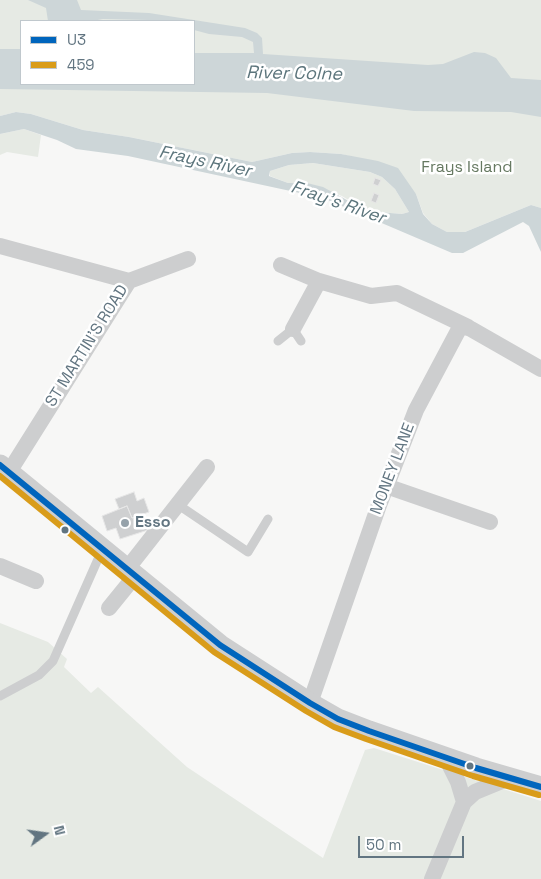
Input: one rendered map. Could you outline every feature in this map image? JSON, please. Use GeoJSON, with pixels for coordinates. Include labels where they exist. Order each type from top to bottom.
{"type":"FeatureCollection","features":[{"type":"Feature","properties":{"kind":"street","name":"ST MARTIN'S ROAD"},"geometry":{"type":"LineString","coordinates":[[0,246],[129,281],[4,469]]}},
{"type":"Feature","properties":{"kind":"street"},"geometry":{"type":"LineString","coordinates":[[129,281],[188,259]]}},
{"type":"Feature","properties":{"kind":"street"},"geometry":{"type":"LineString","coordinates":[[281,265],[319,281],[371,296],[397,293],[468,327],[541,369]]}},
{"type":"Feature","properties":{"kind":"street"},"geometry":{"type":"LineString","coordinates":[[297,335],[319,281]]}},
{"type":"Feature","properties":{"kind":"street","name":"MONEY LANE"},"geometry":{"type":"LineString","coordinates":[[310,703],[386,486],[416,410],[459,329],[468,327]]}},
{"type":"Feature","properties":{"kind":"street"},"geometry":{"type":"LineString","coordinates":[[109,608],[178,504],[207,467]]}},
{"type":"Feature","properties":{"kind":"street"},"geometry":{"type":"LineString","coordinates":[[4,469],[220,645],[310,703],[338,719],[446,758],[541,787]]}},
{"type":"Feature","properties":{"kind":"street"},"geometry":{"type":"LineString","coordinates":[[386,486],[490,522]]}},
{"type":"Feature","properties":{"kind":"street"},"geometry":{"type":"LineString","coordinates":[[0,566],[36,581]]}},
{"type":"Feature","properties":{"kind":"street"},"geometry":{"type":"LineString","coordinates":[[446,758],[458,782],[464,802]]}},
{"type":"Feature","properties":{"kind":"street"},"geometry":{"type":"LineString","coordinates":[[432,879],[464,802],[475,792],[509,778]]}},
{"type":"Feature","properties":{"kind":"lane"},"geometry":{"type":"LineString","coordinates":[[278,341],[297,335]]}},
{"type":"Feature","properties":{"kind":"lane"},"geometry":{"type":"LineString","coordinates":[[178,504],[248,552],[268,519]]}},
{"type":"Feature","properties":{"kind":"lane"},"geometry":{"type":"LineString","coordinates":[[0,696],[39,675],[53,661],[102,549]]}},
{"type":"Feature","properties":{"kind":"green space","name":"Frays Island"},"geometry":{"type":"Polygon","coordinates":[[[0,0],[541,0],[541,208],[531,205],[465,232],[447,232],[432,224],[423,213],[416,194],[361,159],[341,154],[310,152],[292,153],[252,162],[129,137],[83,130],[31,114],[16,112],[0,116],[0,0]]]}},
{"type":"Feature","properties":{"kind":"green space"},"geometry":{"type":"Polygon","coordinates":[[[24,129],[41,135],[38,157],[7,152],[0,155],[0,134],[24,129]]]}},
{"type":"Feature","properties":{"kind":"green space"},"geometry":{"type":"Polygon","coordinates":[[[313,163],[370,172],[382,177],[395,189],[409,212],[402,214],[367,211],[342,196],[307,183],[288,183],[270,176],[270,171],[289,165],[313,163]]]}},
{"type":"Feature","properties":{"kind":"green space"},"geometry":{"type":"Polygon","coordinates":[[[0,623],[48,642],[67,659],[64,667],[91,693],[98,687],[187,767],[323,858],[365,750],[374,748],[541,801],[541,879],[0,879],[0,623]]]}},
{"type":"Feature","properties":{"kind":"water"},"geometry":{"type":"Polygon","coordinates":[[[28,0],[77,0],[81,10],[149,13],[194,20],[48,20],[46,8],[28,0]]]}},
{"type":"Feature","properties":{"kind":"water","name":"River Colne"},"geometry":{"type":"Polygon","coordinates":[[[195,20],[245,28],[257,33],[262,38],[263,54],[428,65],[443,64],[474,52],[485,53],[496,58],[511,78],[541,80],[541,117],[511,112],[414,111],[267,93],[0,89],[0,49],[20,49],[20,85],[195,85],[195,53],[254,53],[253,42],[242,37],[209,34],[195,30],[195,20]]]}},
{"type":"Feature","properties":{"kind":"water"},"geometry":{"type":"Polygon","coordinates":[[[16,112],[31,114],[83,130],[129,137],[252,162],[292,153],[310,152],[341,154],[378,161],[398,168],[416,194],[423,214],[432,224],[447,232],[465,232],[531,205],[541,208],[541,252],[529,226],[523,222],[463,253],[452,253],[323,198],[128,156],[76,149],[57,140],[24,129],[0,134],[0,116],[16,112]],[[313,163],[289,165],[270,171],[269,176],[288,183],[307,183],[323,187],[367,211],[402,214],[409,212],[395,189],[382,177],[370,172],[313,163]]]}},
{"type":"Feature","properties":{"kind":"building"},"geometry":{"type":"Polygon","coordinates":[[[375,178],[381,180],[378,186],[373,184],[375,178]]]}},
{"type":"Feature","properties":{"kind":"building"},"geometry":{"type":"Polygon","coordinates":[[[374,193],[379,195],[376,203],[371,201],[374,193]]]}},
{"type":"Feature","properties":{"kind":"building"},"geometry":{"type":"Polygon","coordinates":[[[134,492],[137,501],[144,498],[149,512],[132,518],[127,506],[119,509],[115,499],[134,492]]]}},
{"type":"Feature","properties":{"kind":"building","name":"Esso"},"geometry":{"type":"Polygon","coordinates":[[[127,506],[132,518],[143,515],[148,530],[120,539],[116,528],[107,531],[102,516],[127,506]]]}},
{"type":"Feature","properties":{"kind":"transit line","name":"U3"},"geometry":{"type":"LineString","coordinates":[[0,465],[220,645],[310,703],[338,719],[369,731],[476,768],[541,787]]}},
{"type":"Feature","properties":{"kind":"transit line","name":"459"},"geometry":{"type":"LineString","coordinates":[[0,476],[214,652],[306,711],[334,727],[366,739],[473,776],[539,795]]}},
{"type":"Feature","properties":{"kind":"place","name":"Esso"},"geometry":{"type":"Point","coordinates":[125,523]}},
{"type":"Feature","properties":{"kind":"water label","name":"Frays River"},"geometry":{"type":"Point","coordinates":[205,162]}},
{"type":"Feature","properties":{"kind":"water label","name":"Fray's River"},"geometry":{"type":"Point","coordinates":[338,203]}}]}
